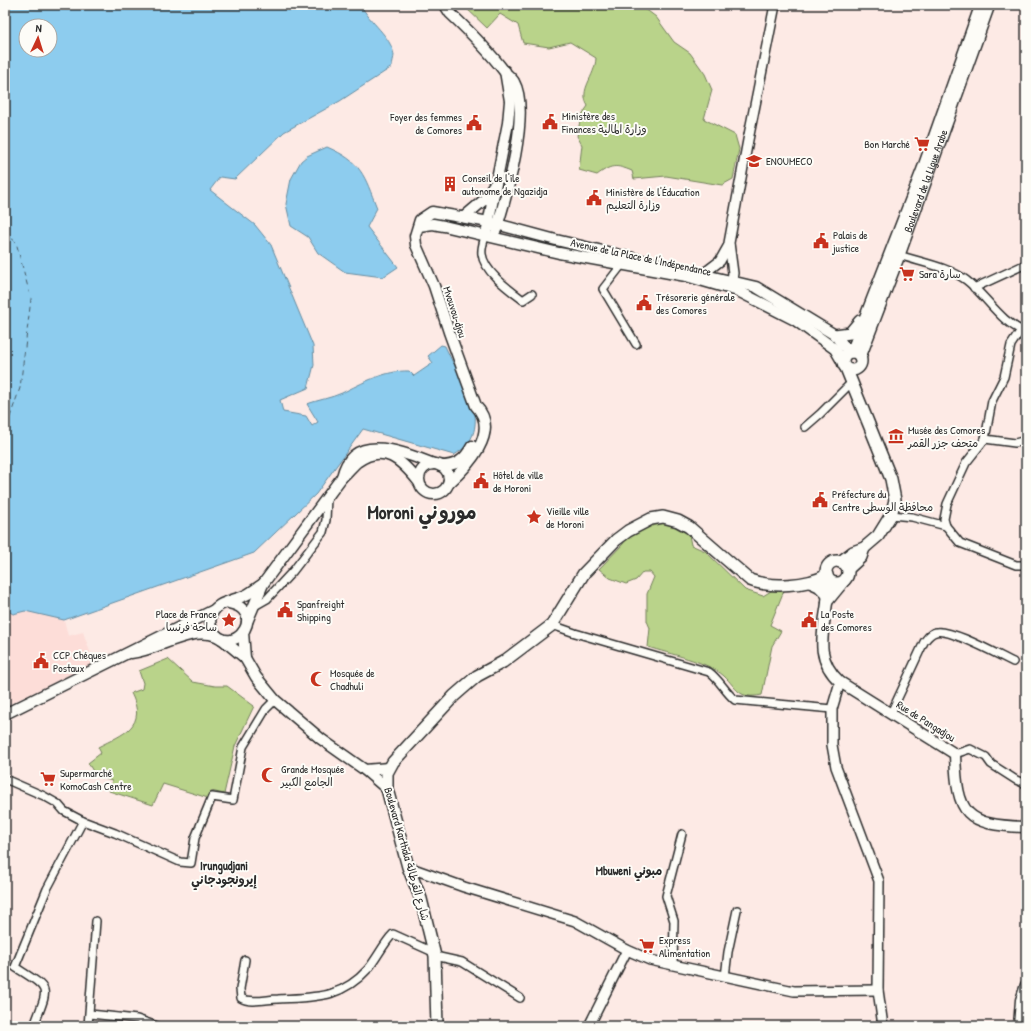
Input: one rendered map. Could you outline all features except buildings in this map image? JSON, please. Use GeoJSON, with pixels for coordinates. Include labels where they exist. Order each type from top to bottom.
{"type":"FeatureCollection","features":[{"type":"Feature","properties":{"kind":"main road"},"geometry":{"type":"LineString","coordinates":[[419,226],[433,224],[490,236],[493,223],[511,174],[517,140],[520,104],[514,82],[489,52],[450,13],[445,5]]}},
{"type":"Feature","properties":{"kind":"main road","name":"Boulevard de la Ligue Arabe"},"geometry":{"type":"LineString","coordinates":[[855,357],[895,254],[984,9]]}},
{"type":"Feature","properties":{"kind":"main road"},"geometry":{"type":"LineString","coordinates":[[493,223],[498,173],[510,101],[505,72]]}},
{"type":"Feature","properties":{"kind":"main road"},"geometry":{"type":"LineString","coordinates":[[464,217],[487,197],[498,173]]}},
{"type":"Feature","properties":{"kind":"main road"},"geometry":{"type":"LineString","coordinates":[[419,226],[423,217],[432,212],[493,223]]}},
{"type":"Feature","properties":{"kind":"main road","name":"Avenue de la Place de l'Indépendance"},"geometry":{"type":"LineString","coordinates":[[493,223],[625,260],[732,285],[762,290],[835,335],[855,357]]}},
{"type":"Feature","properties":{"kind":"main road","name":"Mvouvou-djou"},"geometry":{"type":"LineString","coordinates":[[419,226],[416,236],[416,244],[434,286],[476,406],[478,434],[470,451],[456,465],[437,465]]}},
{"type":"Feature","properties":{"kind":"main road","name":"Avenue de la Place de l'Indépendance"},"geometry":{"type":"LineString","coordinates":[[490,236],[558,253],[625,260]]}},
{"type":"Feature","properties":{"kind":"main road","name":"Boulevard de la Ligue Arabe"},"geometry":{"type":"LineString","coordinates":[[855,357],[869,305],[895,254]]}},
{"type":"Feature","properties":{"kind":"main road","name":"Avenue de la Place de l'Indépendance"},"geometry":{"type":"LineString","coordinates":[[732,285],[796,320],[835,349],[844,365]]}},
{"type":"Feature","properties":{"kind":"main road"},"geometry":{"type":"LineString","coordinates":[[835,335],[847,334],[854,330],[869,305]]}},
{"type":"Feature","properties":{"kind":"main road"},"geometry":{"type":"LineString","coordinates":[[810,582],[819,586],[827,598],[844,570],[861,557],[864,548],[878,536],[891,515],[894,500],[893,489],[859,398],[844,365],[845,354],[855,357]]}},
{"type":"Feature","properties":{"kind":"main road"},"geometry":{"type":"LineString","coordinates":[[844,365],[854,370],[855,357]]}},
{"type":"Feature","properties":{"kind":"main road"},"geometry":{"type":"LineString","coordinates":[[855,357],[859,398]]}},
{"type":"Feature","properties":{"kind":"main road","name":"Mvouvou-djou"},"geometry":{"type":"LineString","coordinates":[[448,484],[465,468],[480,444],[484,429],[484,420],[481,412],[476,406]]}},
{"type":"Feature","properties":{"kind":"main road"},"geometry":{"type":"LineString","coordinates":[[245,658],[244,632],[263,584],[342,477],[362,459],[370,455],[381,454],[396,458],[419,482],[423,490],[432,494],[442,492],[448,484],[448,475],[437,465],[392,449],[368,450],[353,455],[344,468],[342,477]]}},
{"type":"Feature","properties":{"kind":"main road"},"geometry":{"type":"LineString","coordinates":[[419,482],[422,470],[437,465]]}},
{"type":"Feature","properties":{"kind":"main road"},"geometry":{"type":"LineString","coordinates":[[366,770],[389,768],[454,696],[477,676],[503,662],[552,625],[584,573],[603,552],[628,531],[651,519],[663,517],[678,521],[689,527],[750,580],[768,584],[810,582],[827,576]]}},
{"type":"Feature","properties":{"kind":"main road"},"geometry":{"type":"LineString","coordinates":[[827,576],[829,566],[834,562],[844,570]]}},
{"type":"Feature","properties":{"kind":"main road"},"geometry":{"type":"LineString","coordinates":[[827,576],[832,582],[837,583],[844,570]]}},
{"type":"Feature","properties":{"kind":"main road","name":"Rue de Pangadjou"},"geometry":{"type":"LineString","coordinates":[[827,576],[827,598],[821,644],[830,673],[840,682],[955,754],[960,798],[970,815],[976,820],[998,826],[1026,827]]}},
{"type":"Feature","properties":{"kind":"main road"},"geometry":{"type":"LineString","coordinates":[[5,714],[214,610],[218,606],[229,603],[248,594],[263,584]]}},
{"type":"Feature","properties":{"kind":"main road"},"geometry":{"type":"LineString","coordinates":[[229,603],[240,606],[244,611],[247,622]]}},
{"type":"Feature","properties":{"kind":"main road"},"geometry":{"type":"LineString","coordinates":[[214,610],[210,621],[213,632],[245,658],[256,677],[275,700],[321,739],[366,770],[387,789]]}},
{"type":"Feature","properties":{"kind":"main road"},"geometry":{"type":"LineString","coordinates":[[128,653],[145,652],[193,635],[207,634],[220,638],[234,639],[244,632]]}},
{"type":"Feature","properties":{"kind":"main road","name":"Boulevard Karthala شارع القرطالة"},"geometry":{"type":"LineString","coordinates":[[389,768],[386,777],[387,789],[408,867],[421,899],[434,954],[437,1026]]}},
{"type":"Feature","properties":{"kind":"main road"},"geometry":{"type":"LineString","coordinates":[[1019,1026],[1021,1000],[1026,985]]}},
{"type":"Feature","properties":{"kind":"street"},"geometry":{"type":"LineString","coordinates":[[732,285],[729,243],[757,89],[775,5]]}},
{"type":"Feature","properties":{"kind":"street"},"geometry":{"type":"LineString","coordinates":[[490,236],[482,255],[488,267],[501,282],[523,300],[532,294]]}},
{"type":"Feature","properties":{"kind":"street"},"geometry":{"type":"LineString","coordinates":[[702,278],[720,261],[729,243]]}},
{"type":"Feature","properties":{"kind":"street"},"geometry":{"type":"LineString","coordinates":[[895,254],[948,270],[965,279],[1002,317],[1023,331],[1011,345],[1004,377],[992,401],[985,439],[966,463],[950,497],[944,519],[946,526],[960,543],[1016,565],[1026,565]]}},
{"type":"Feature","properties":{"kind":"street"},"geometry":{"type":"LineString","coordinates":[[625,260],[603,289],[636,344]]}},
{"type":"Feature","properties":{"kind":"street"},"geometry":{"type":"LineString","coordinates":[[974,288],[1026,264]]}},
{"type":"Feature","properties":{"kind":"street"},"geometry":{"type":"LineString","coordinates":[[805,426],[820,414],[852,382]]}},
{"type":"Feature","properties":{"kind":"street"},"geometry":{"type":"LineString","coordinates":[[985,439],[1015,443],[1026,441]]}},
{"type":"Feature","properties":{"kind":"street"},"geometry":{"type":"LineString","coordinates":[[253,607],[267,598],[277,588],[323,532],[327,516],[327,497]]}},
{"type":"Feature","properties":{"kind":"street"},"geometry":{"type":"LineString","coordinates":[[891,515],[912,517],[946,526]]}},
{"type":"Feature","properties":{"kind":"street"},"geometry":{"type":"LineString","coordinates":[[552,625],[709,672],[718,678],[729,695],[736,700],[832,709]]}},
{"type":"Feature","properties":{"kind":"street"},"geometry":{"type":"LineString","coordinates":[[891,713],[924,642],[928,636],[936,632],[949,632],[1013,662]]}},
{"type":"Feature","properties":{"kind":"street"},"geometry":{"type":"LineString","coordinates":[[840,682],[832,709],[832,745],[836,767],[879,881],[878,990],[883,1026]]}},
{"type":"Feature","properties":{"kind":"street"},"geometry":{"type":"LineString","coordinates":[[5,779],[44,796],[58,804],[64,811],[83,821],[115,833],[180,862],[191,863],[195,838],[212,797],[233,800],[243,747],[266,709],[275,700]]}},
{"type":"Feature","properties":{"kind":"street"},"geometry":{"type":"LineString","coordinates":[[955,754],[970,749],[986,757],[991,764],[1016,780],[1026,784]]}},
{"type":"Feature","properties":{"kind":"street"},"geometry":{"type":"LineString","coordinates":[[34,1026],[45,994],[44,988],[41,983],[15,967],[47,889],[83,821]]}},
{"type":"Feature","properties":{"kind":"street"},"geometry":{"type":"LineString","coordinates":[[673,965],[674,921],[666,896],[682,834]]}},
{"type":"Feature","properties":{"kind":"street"},"geometry":{"type":"LineString","coordinates":[[408,867],[464,887],[575,921],[627,950],[650,960],[794,991],[878,990]]}},
{"type":"Feature","properties":{"kind":"street"},"geometry":{"type":"LineString","coordinates":[[725,977],[728,952],[738,910]]}},
{"type":"Feature","properties":{"kind":"street"},"geometry":{"type":"LineString","coordinates":[[88,1026],[96,921]]}},
{"type":"Feature","properties":{"kind":"street"},"geometry":{"type":"LineString","coordinates":[[245,960],[240,990],[241,998],[247,1000],[262,1000],[322,995],[344,990],[368,969],[393,934],[434,954],[462,962],[520,998]]}},
{"type":"Feature","properties":{"kind":"street"},"geometry":{"type":"LineString","coordinates":[[589,1026],[627,950]]}},
{"type":"Feature","properties":{"kind":"street"},"geometry":{"type":"LineString","coordinates":[[90,1014],[137,1019],[156,1026]]}},
{"type":"Feature","properties":{"kind":"shaded area"},"geometry":{"type":"Polygon","coordinates":[[[5,609],[13,614],[25,611],[64,620],[68,636],[83,632],[94,663],[5,706],[5,609]]]}},
{"type":"Feature","properties":{"kind":"green space"},"geometry":{"type":"Polygon","coordinates":[[[463,5],[640,5],[656,17],[674,42],[690,53],[705,74],[712,90],[704,119],[735,135],[739,149],[733,179],[722,185],[666,176],[634,179],[632,171],[621,167],[610,167],[597,175],[579,170],[582,145],[577,136],[581,116],[588,106],[585,100],[585,94],[593,72],[596,58],[570,42],[549,47],[523,43],[518,25],[500,14],[487,28],[463,5]]]}},
{"type":"Feature","properties":{"kind":"green space"},"geometry":{"type":"Polygon","coordinates":[[[655,520],[684,526],[689,535],[691,545],[705,551],[745,590],[763,596],[779,586],[785,588],[770,625],[781,631],[772,646],[762,695],[748,696],[743,694],[735,689],[724,676],[708,666],[688,658],[648,647],[650,628],[647,621],[647,594],[654,577],[650,572],[643,572],[636,580],[626,584],[610,578],[599,569],[623,544],[629,534],[655,520]]]}},
{"type":"Feature","properties":{"kind":"green space"},"geometry":{"type":"Polygon","coordinates":[[[168,659],[193,682],[215,686],[227,686],[254,706],[235,746],[224,794],[211,791],[208,798],[163,784],[153,805],[109,791],[112,781],[96,776],[88,763],[101,753],[98,747],[124,733],[135,722],[137,714],[131,693],[142,689],[143,683],[139,671],[168,659]]]}},
{"type":"Feature","properties":{"kind":"water"},"geometry":{"type":"Polygon","coordinates":[[[5,5],[361,5],[392,48],[394,55],[392,67],[340,101],[284,132],[235,179],[220,177],[210,190],[255,225],[271,245],[313,346],[314,365],[308,388],[280,400],[283,412],[306,416],[312,426],[318,422],[307,404],[338,395],[366,381],[383,375],[400,371],[409,371],[414,376],[433,363],[428,356],[441,345],[445,346],[453,363],[460,366],[469,390],[475,414],[475,426],[472,437],[465,447],[454,455],[363,429],[316,494],[254,553],[64,620],[25,611],[13,614],[5,609],[5,5]]]}},
{"type":"Feature","properties":{"kind":"water"},"geometry":{"type":"Polygon","coordinates":[[[327,147],[348,158],[355,164],[365,178],[369,187],[377,208],[367,227],[398,267],[383,277],[345,272],[318,253],[308,237],[291,226],[286,204],[291,179],[301,161],[307,156],[327,147]]]}},
{"type":"Feature","properties":{"kind":"ferry route"},"geometry":{"type":"LineString","coordinates":[[5,233],[16,242],[31,299],[20,388],[5,431]]}},
{"type":"Feature","properties":{"kind":"place","name":"Ministère des Finances وزارة المالية"},"geometry":{"type":"Point","coordinates":[550,122]}},
{"type":"Feature","properties":{"kind":"place","name":"Foyer des femmes de Comores"},"geometry":{"type":"Point","coordinates":[474,123]}},
{"type":"Feature","properties":{"kind":"place","name":"Bon Marché"},"geometry":{"type":"Point","coordinates":[922,144]}},
{"type":"Feature","properties":{"kind":"place","name":"ENOUMECO"},"geometry":{"type":"Point","coordinates":[754,161]}},
{"type":"Feature","properties":{"kind":"place","name":"Conseil de l'île autonome de Ngazidja"},"geometry":{"type":"Point","coordinates":[450,184]}},
{"type":"Feature","properties":{"kind":"place","name":"Ministère de l'Éducation وزارة التعليم"},"geometry":{"type":"Point","coordinates":[594,198]}},
{"type":"Feature","properties":{"kind":"place","name":"Palais de justice"},"geometry":{"type":"Point","coordinates":[821,241]}},
{"type":"Feature","properties":{"kind":"place","name":"Sara سارة"},"geometry":{"type":"Point","coordinates":[907,274]}},
{"type":"Feature","properties":{"kind":"place","name":"Trésorerie générale des Comores"},"geometry":{"type":"Point","coordinates":[644,303]}},
{"type":"Feature","properties":{"kind":"place","name":"Musée des Comores متحف جزر القمر"},"geometry":{"type":"Point","coordinates":[896,436]}},
{"type":"Feature","properties":{"kind":"place","name":"Hôtel de ville de Moroni"},"geometry":{"type":"Point","coordinates":[481,481]}},
{"type":"Feature","properties":{"kind":"place","name":"Préfecture du Centre محافظة الوسطى"},"geometry":{"type":"Point","coordinates":[820,500]}},
{"type":"Feature","properties":{"kind":"place","name":"Vieille ville de Moroni"},"geometry":{"type":"Point","coordinates":[534,517]}},
{"type":"Feature","properties":{"kind":"place","name":"Spanfreight Shipping"},"geometry":{"type":"Point","coordinates":[285,610]}},
{"type":"Feature","properties":{"kind":"place","name":"Place de France ساحة فرنسا"},"geometry":{"type":"Point","coordinates":[229,620]}},
{"type":"Feature","properties":{"kind":"place","name":"La Poste des Comores"},"geometry":{"type":"Point","coordinates":[809,620]}},
{"type":"Feature","properties":{"kind":"place","name":"CCP Chéques Postaux"},"geometry":{"type":"Point","coordinates":[41,661]}},
{"type":"Feature","properties":{"kind":"place","name":"Mosquée de Chadhuli"},"geometry":{"type":"Point","coordinates":[318,679]}},
{"type":"Feature","properties":{"kind":"place","name":"Grande Mosquée الجامع الكبير"},"geometry":{"type":"Point","coordinates":[269,775]}},
{"type":"Feature","properties":{"kind":"place","name":"Supermarché KomoCash Centre"},"geometry":{"type":"Point","coordinates":[48,779]}},
{"type":"Feature","properties":{"kind":"place","name":"Express Alimentation"},"geometry":{"type":"Point","coordinates":[647,946]}},
{"type":"Feature","properties":{"kind":"district","name":"Moroni موروني"},"geometry":{"type":"Point","coordinates":[422,512]}},
{"type":"Feature","properties":{"kind":"district","name":"Mbuweni مبوني"},"geometry":{"type":"Point","coordinates":[629,871]}},
{"type":"Feature","properties":{"kind":"district","name":"Irungudjani إيرونجودجاني"},"geometry":{"type":"Point","coordinates":[224,873]}}]}
